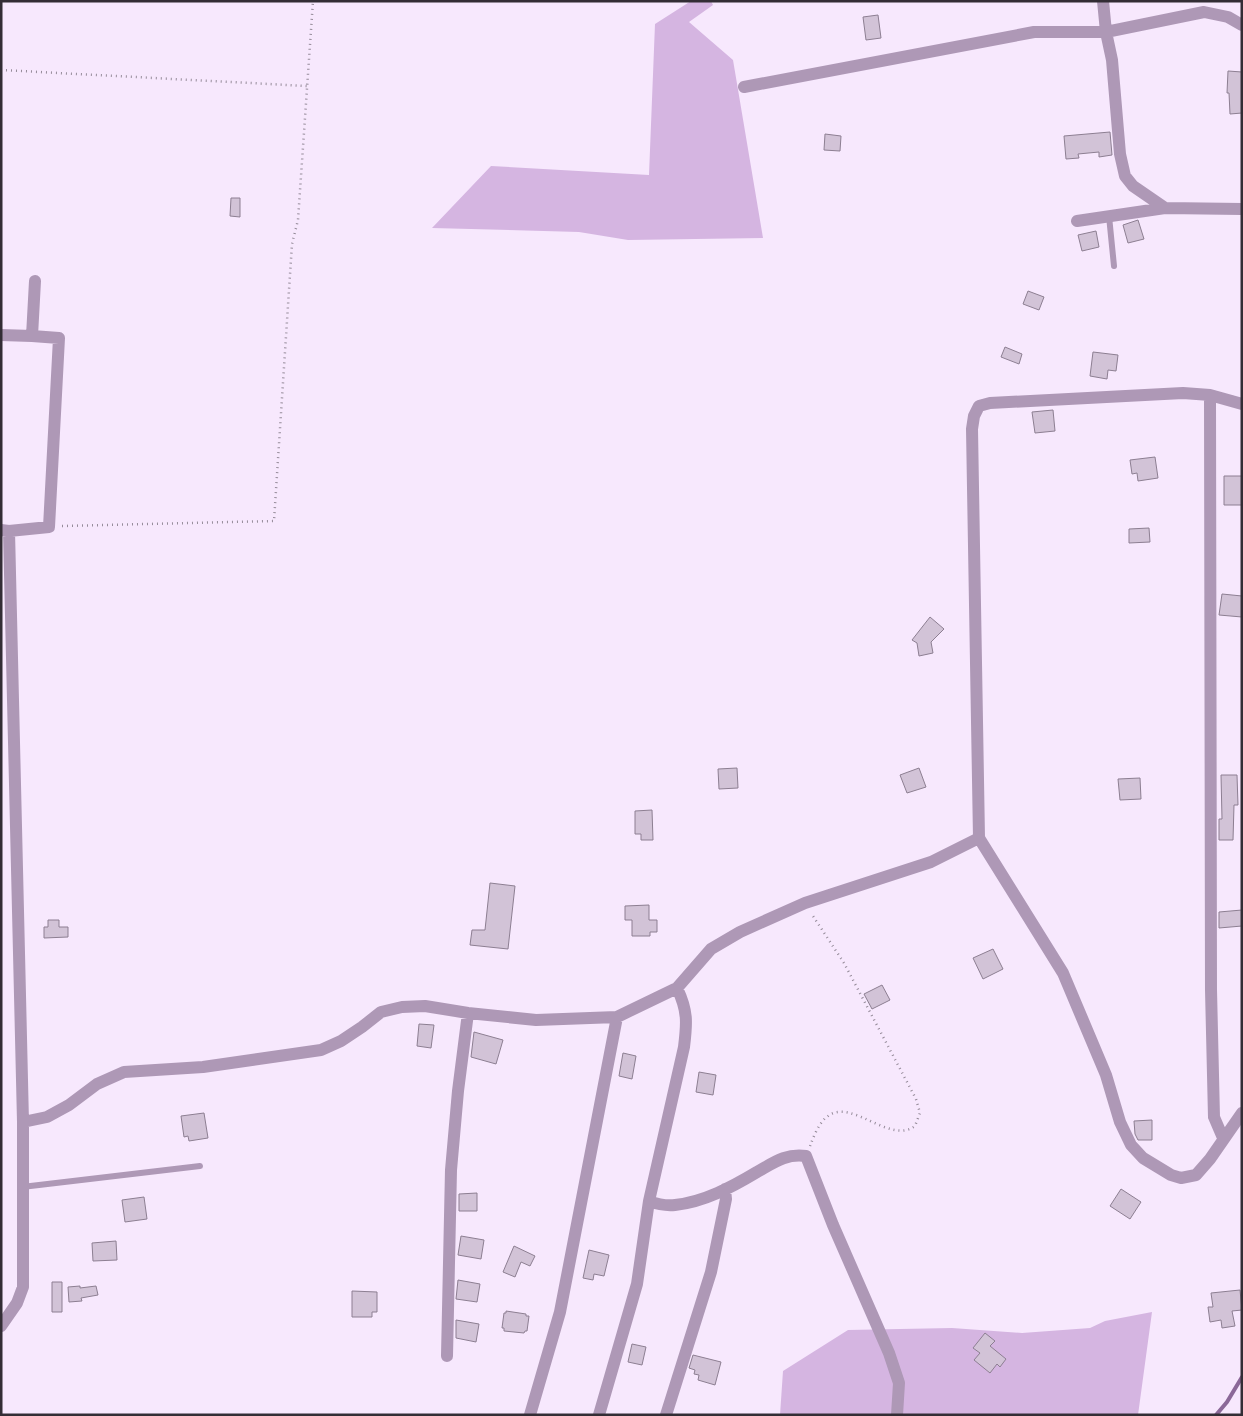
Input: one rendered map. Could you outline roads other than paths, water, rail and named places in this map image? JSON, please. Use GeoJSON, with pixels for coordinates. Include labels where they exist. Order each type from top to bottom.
{"type":"FeatureCollection","features":[{"type":"Feature","properties":{"kind":"street"},"geometry":{"type":"LineString","coordinates":[[1103,1],[1106,32],[1112,60],[1120,154],[1125,176],[1133,186],[1165,208]]}},
{"type":"Feature","properties":{"kind":"street"},"geometry":{"type":"LineString","coordinates":[[744,87],[1034,32],[1106,32],[1204,12],[1228,17],[1242,25]]}},
{"type":"Feature","properties":{"kind":"street"},"geometry":{"type":"LineString","coordinates":[[1077,221],[1165,208],[1242,210]]}},
{"type":"Feature","properties":{"kind":"street"},"geometry":{"type":"LineString","coordinates":[[32,336],[35,281]]}},
{"type":"Feature","properties":{"kind":"street"},"geometry":{"type":"LineString","coordinates":[[1,335],[59,338],[49,527],[5,531],[22,1122],[23,1287],[17,1303],[1,1326]]}},
{"type":"Feature","properties":{"kind":"street"},"geometry":{"type":"LineString","coordinates":[[1242,404],[1210,395],[1184,392],[990,403],[979,406],[974,416],[972,429],[980,838],[1063,973],[1106,1075],[1120,1122],[1131,1145],[1143,1158],[1171,1175],[1181,1178],[1196,1175],[1210,1159],[1242,1113]]}},
{"type":"Feature","properties":{"kind":"street"},"geometry":{"type":"LineString","coordinates":[[1210,395],[1214,1118],[1223,1138]]}},
{"type":"Feature","properties":{"kind":"street"},"geometry":{"type":"LineString","coordinates":[[22,1122],[47,1117],[69,1105],[98,1084],[124,1072],[203,1067],[321,1050],[341,1041],[381,1012],[402,1007],[425,1006],[468,1013],[536,1020],[617,1017],[678,988],[711,949],[725,939],[805,903],[931,862],[980,838]]}},
{"type":"Feature","properties":{"kind":"street"},"geometry":{"type":"LineString","coordinates":[[599,1415],[637,1284],[649,1201],[684,1047],[685,1004],[678,988]]}},
{"type":"Feature","properties":{"kind":"street"},"geometry":{"type":"LineString","coordinates":[[447,1356],[451,1170],[458,1091],[468,1013]]}},
{"type":"Feature","properties":{"kind":"street"},"geometry":{"type":"LineString","coordinates":[[530,1415],[560,1312],[617,1017]]}},
{"type":"Feature","properties":{"kind":"street"},"geometry":{"type":"LineString","coordinates":[[649,1201],[674,1205],[694,1201],[725,1189],[779,1159],[795,1155],[806,1156],[889,1353],[899,1383],[897,1415]]}},
{"type":"Feature","properties":{"kind":"street"},"geometry":{"type":"LineString","coordinates":[[666,1415],[711,1272],[726,1199],[725,1189]]}},
{"type":"Feature","properties":{"kind":"lane"},"geometry":{"type":"LineString","coordinates":[[1109,216],[1114,266]]}},
{"type":"Feature","properties":{"kind":"lane"},"geometry":{"type":"LineString","coordinates":[[22,1187],[200,1166]]}},
{"type":"Feature","properties":{"kind":"waterway"},"geometry":{"type":"LineString","coordinates":[[1216,1415],[1227,1402],[1242,1377]]}}]}
